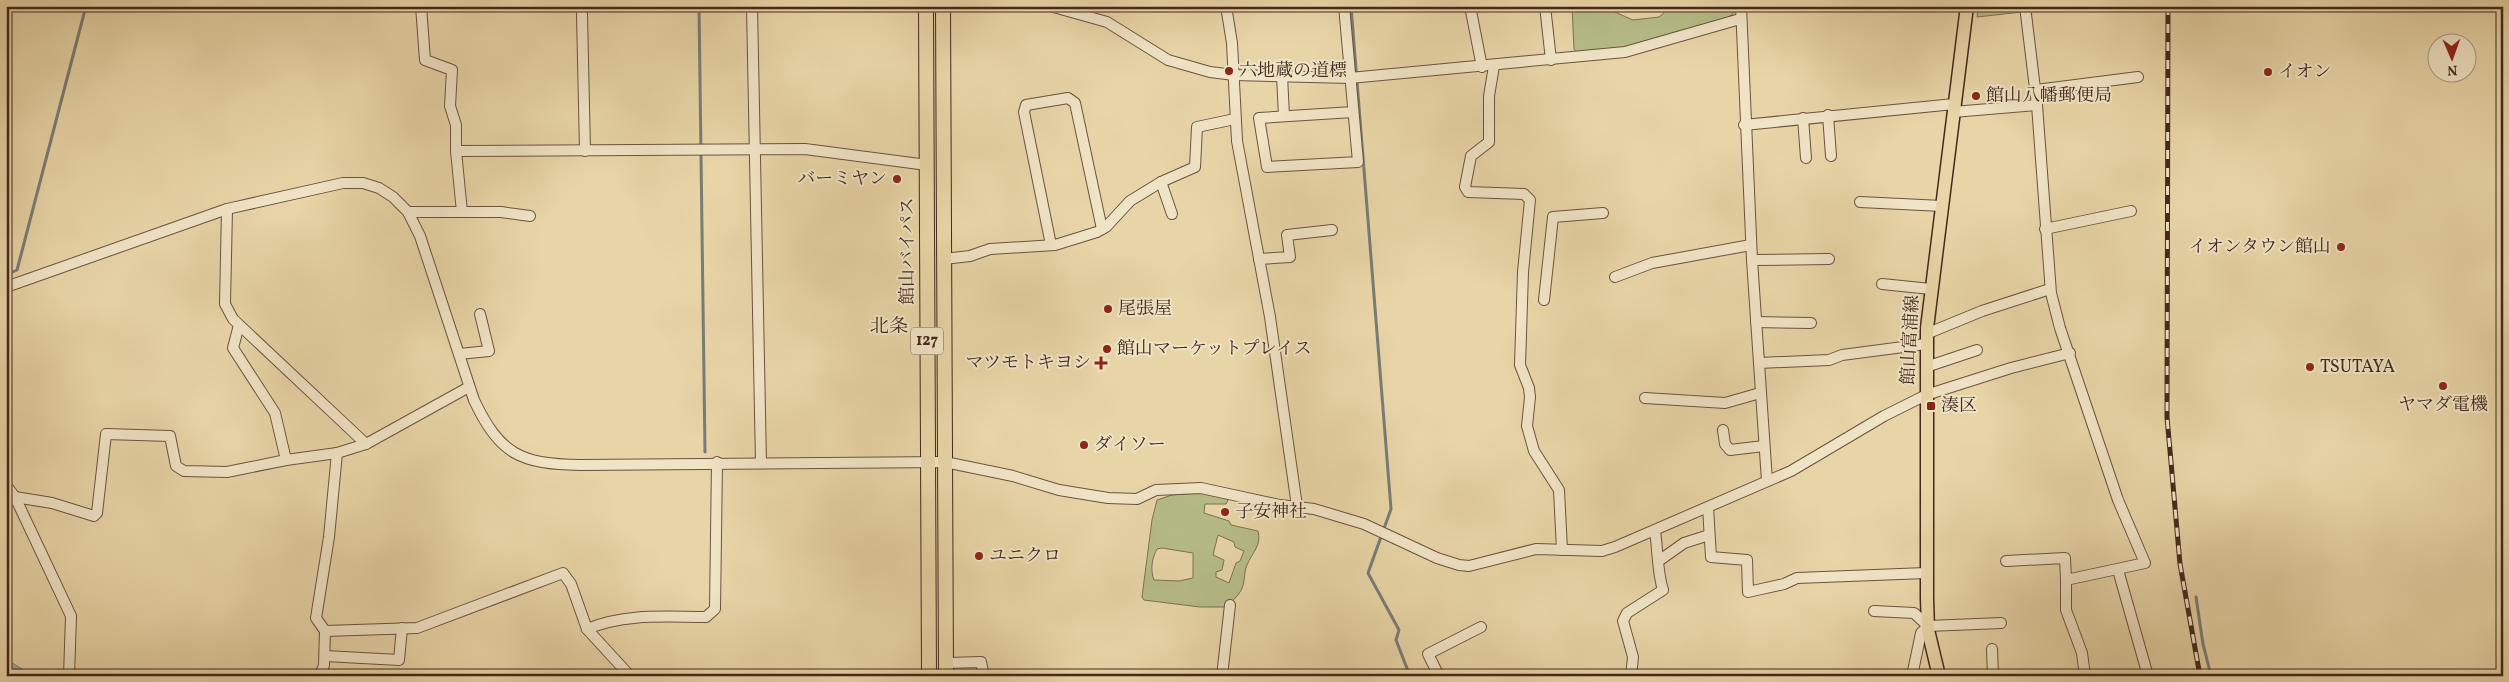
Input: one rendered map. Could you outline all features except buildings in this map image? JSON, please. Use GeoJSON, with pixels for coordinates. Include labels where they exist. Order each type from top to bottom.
{"type":"FeatureCollection","features":[{"type":"Feature","properties":{"kind":"highway","name":"館山バイパス"},"geometry":{"type":"LineString","coordinates":[[926,6],[929,676]]}},
{"type":"Feature","properties":{"kind":"highway","name":"館山バイパス"},"geometry":{"type":"LineString","coordinates":[[943,6],[946,669]]}},
{"type":"Feature","properties":{"kind":"main road","name":"館山富浦線"},"geometry":{"type":"LineString","coordinates":[[1939,676],[1928,626],[1926,573],[1926,339],[1966,6]]}},
{"type":"Feature","properties":{"kind":"street"},"geometry":{"type":"LineString","coordinates":[[421,6],[425,60],[452,70],[450,106],[456,125],[456,151],[462,212]]}},
{"type":"Feature","properties":{"kind":"street"},"geometry":{"type":"LineString","coordinates":[[752,6],[761,464]]}},
{"type":"Feature","properties":{"kind":"street"},"geometry":{"type":"LineString","coordinates":[[1050,6],[1107,22],[1168,60],[1210,72],[1234,75],[1355,77],[1494,66],[1625,52],[1740,19]]}},
{"type":"Feature","properties":{"kind":"street"},"geometry":{"type":"LineString","coordinates":[[1226,6],[1234,75],[1235,119],[1270,317],[1297,506]]}},
{"type":"Feature","properties":{"kind":"street"},"geometry":{"type":"LineString","coordinates":[[1344,6],[1355,77],[1354,112],[1358,162],[1267,167],[1259,118],[1354,112]]}},
{"type":"Feature","properties":{"kind":"street"},"geometry":{"type":"LineString","coordinates":[[1470,6],[1482,67]]}},
{"type":"Feature","properties":{"kind":"street"},"geometry":{"type":"LineString","coordinates":[[1545,6],[1551,60]]}},
{"type":"Feature","properties":{"kind":"street"},"geometry":{"type":"LineString","coordinates":[[1741,6],[1744,125],[1760,393],[1768,481]]}},
{"type":"Feature","properties":{"kind":"street"},"geometry":{"type":"LineString","coordinates":[[2025,6],[2036,90],[2050,289],[2060,328],[2118,500],[2145,563],[2066,580]]}},
{"type":"Feature","properties":{"kind":"street"},"geometry":{"type":"LineString","coordinates":[[582,14],[585,151]]}},
{"type":"Feature","properties":{"kind":"street"},"geometry":{"type":"LineString","coordinates":[[1494,66],[1489,96],[1489,142],[1471,156],[1465,187],[1468,192],[1524,194],[1530,200],[1523,272],[1520,365],[1529,388],[1527,426],[1534,451],[1559,490],[1562,550]]}},
{"type":"Feature","properties":{"kind":"street"},"geometry":{"type":"LineString","coordinates":[[1282,75],[1284,116]]}},
{"type":"Feature","properties":{"kind":"street"},"geometry":{"type":"LineString","coordinates":[[2036,90],[2138,77]]}},
{"type":"Feature","properties":{"kind":"street"},"geometry":{"type":"LineString","coordinates":[[1051,245],[1024,112],[1026,105],[1068,98],[1075,103],[1102,229]]}},
{"type":"Feature","properties":{"kind":"street"},"geometry":{"type":"LineString","coordinates":[[1744,125],[1828,115],[1953,108],[2037,106]]}},
{"type":"Feature","properties":{"kind":"street"},"geometry":{"type":"LineString","coordinates":[[1828,115],[1831,156]]}},
{"type":"Feature","properties":{"kind":"street"},"geometry":{"type":"LineString","coordinates":[[1803,118],[1806,158]]}},
{"type":"Feature","properties":{"kind":"street"},"geometry":{"type":"LineString","coordinates":[[944,259],[970,256],[990,249],[1051,245],[1102,229],[1130,201],[1161,182],[1195,167],[1197,126],[1235,119]]}},
{"type":"Feature","properties":{"kind":"street"},"geometry":{"type":"LineString","coordinates":[[456,151],[804,149],[927,165]]}},
{"type":"Feature","properties":{"kind":"street"},"geometry":{"type":"LineString","coordinates":[[1161,182],[1172,214]]}},
{"type":"Feature","properties":{"kind":"street"},"geometry":{"type":"LineString","coordinates":[[6,287],[227,210],[316,188],[343,183],[363,183],[379,188],[393,197],[408,212],[420,236],[469,387],[485,421],[499,440],[519,456],[533,462],[580,465],[717,462],[761,464],[945,462],[1013,476],[1059,490],[1108,498],[1137,499],[1156,490],[1201,488],[1280,505],[1297,506],[1348,518],[1437,558],[1469,566],[1525,550],[1546,548],[1602,551],[1655,531],[1791,471],[1884,416],[1926,395],[2011,368],[2070,353]]}},
{"type":"Feature","properties":{"kind":"street"},"geometry":{"type":"LineString","coordinates":[[1860,202],[1942,206]]}},
{"type":"Feature","properties":{"kind":"street"},"geometry":{"type":"LineString","coordinates":[[227,210],[225,304],[239,325],[366,444]]}},
{"type":"Feature","properties":{"kind":"street"},"geometry":{"type":"LineString","coordinates":[[2045,229],[2131,211]]}},
{"type":"Feature","properties":{"kind":"street"},"geometry":{"type":"LineString","coordinates":[[408,212],[501,212],[530,216]]}},
{"type":"Feature","properties":{"kind":"street"},"geometry":{"type":"LineString","coordinates":[[1544,300],[1552,217],[1603,213]]}},
{"type":"Feature","properties":{"kind":"street"},"geometry":{"type":"LineString","coordinates":[[1259,259],[1290,257],[1287,234],[1332,230]]}},
{"type":"Feature","properties":{"kind":"street"},"geometry":{"type":"LineString","coordinates":[[1616,277],[1652,263],[1751,245]]}},
{"type":"Feature","properties":{"kind":"street"},"geometry":{"type":"LineString","coordinates":[[1752,260],[1829,259]]}},
{"type":"Feature","properties":{"kind":"street"},"geometry":{"type":"LineString","coordinates":[[1882,284],[1932,290]]}},
{"type":"Feature","properties":{"kind":"street"},"geometry":{"type":"LineString","coordinates":[[1759,363],[1829,360],[1842,355],[1926,339],[1982,310],[2050,289]]}},
{"type":"Feature","properties":{"kind":"street"},"geometry":{"type":"LineString","coordinates":[[459,354],[489,351],[480,314]]}},
{"type":"Feature","properties":{"kind":"street"},"geometry":{"type":"LineString","coordinates":[[1756,322],[1811,323]]}},
{"type":"Feature","properties":{"kind":"street"},"geometry":{"type":"LineString","coordinates":[[239,325],[233,348],[276,413],[286,460]]}},
{"type":"Feature","properties":{"kind":"street"},"geometry":{"type":"LineString","coordinates":[[1926,367],[1977,350]]}},
{"type":"Feature","properties":{"kind":"street"},"geometry":{"type":"LineString","coordinates":[[15,497],[44,501],[94,516],[97,513],[106,434],[170,436],[176,466],[184,471],[227,472],[286,460],[338,453],[366,444],[469,387]]}},
{"type":"Feature","properties":{"kind":"street"},"geometry":{"type":"LineString","coordinates":[[1645,398],[1725,403],[1760,393]]}},
{"type":"Feature","properties":{"kind":"street"},"geometry":{"type":"LineString","coordinates":[[1723,430],[1725,444],[1730,450],[1764,446]]}},
{"type":"Feature","properties":{"kind":"street"},"geometry":{"type":"LineString","coordinates":[[320,676],[325,656],[325,631],[316,618],[329,537],[338,453]]}},
{"type":"Feature","properties":{"kind":"street"},"geometry":{"type":"LineString","coordinates":[[587,629],[608,620],[627,618],[706,617],[715,609],[717,462]]}},
{"type":"Feature","properties":{"kind":"street"},"geometry":{"type":"LineString","coordinates":[[6,485],[15,497],[71,616],[68,676]]}},
{"type":"Feature","properties":{"kind":"street"},"geometry":{"type":"LineString","coordinates":[[1708,507],[1711,557],[1747,560],[1748,592],[1784,584],[1797,578],[1926,573]]}},
{"type":"Feature","properties":{"kind":"street"},"geometry":{"type":"LineString","coordinates":[[1631,676],[1633,658],[1623,620],[1627,613],[1663,590],[1659,575],[1660,560],[1655,531]]}},
{"type":"Feature","properties":{"kind":"street"},"geometry":{"type":"LineString","coordinates":[[1660,560],[1684,543],[1709,535]]}},
{"type":"Feature","properties":{"kind":"street"},"geometry":{"type":"LineString","coordinates":[[2006,560],[2065,558],[2066,610],[2082,653],[2085,676]]}},
{"type":"Feature","properties":{"kind":"street"},"geometry":{"type":"LineString","coordinates":[[2118,570],[2148,676]]}},
{"type":"Feature","properties":{"kind":"street"},"geometry":{"type":"LineString","coordinates":[[325,631],[417,628],[562,574],[571,584],[587,629],[630,676]]}},
{"type":"Feature","properties":{"kind":"street"},"geometry":{"type":"LineString","coordinates":[[1222,676],[1230,606]]}},
{"type":"Feature","properties":{"kind":"street"},"geometry":{"type":"LineString","coordinates":[[1874,611],[1914,613],[1928,626]]}},
{"type":"Feature","properties":{"kind":"street"},"geometry":{"type":"LineString","coordinates":[[1912,676],[1921,632],[1928,626],[2001,623]]}},
{"type":"Feature","properties":{"kind":"street"},"geometry":{"type":"LineString","coordinates":[[1439,676],[1428,654],[1481,627]]}},
{"type":"Feature","properties":{"kind":"street"},"geometry":{"type":"LineString","coordinates":[[325,656],[399,660],[402,628]]}},
{"type":"Feature","properties":{"kind":"street"},"geometry":{"type":"LineString","coordinates":[[1992,649],[1993,676]]}},
{"type":"Feature","properties":{"kind":"street"},"geometry":{"type":"LineString","coordinates":[[946,669],[981,662],[984,676]]}},
{"type":"Feature","properties":{"kind":"green space"},"geometry":{"type":"Polygon","coordinates":[[[1572,6],[1601,6],[1633,20],[1659,17],[1664,13],[1663,6],[1737,6],[1737,10],[1725,21],[1625,49],[1578,54],[1574,49],[1572,6]]]}},
{"type":"Feature","properties":{"kind":"green space"},"geometry":{"type":"Polygon","coordinates":[[[1972,6],[2022,6],[2022,12],[1977,17],[1978,8],[1972,6]]]}},
{"type":"Feature","properties":{"kind":"green space"},"geometry":{"type":"Polygon","coordinates":[[[1206,493],[1227,497],[1226,504],[1205,504],[1204,513],[1229,521],[1231,525],[1258,531],[1258,545],[1247,565],[1242,589],[1227,607],[1200,607],[1144,600],[1142,597],[1152,520],[1157,500],[1172,495],[1206,493]],[[1218,535],[1213,555],[1224,560],[1222,570],[1216,572],[1216,577],[1229,583],[1236,563],[1240,561],[1244,551],[1235,547],[1234,542],[1218,535]],[[1162,548],[1157,549],[1153,560],[1152,572],[1154,580],[1179,581],[1193,578],[1193,553],[1162,548]]]}},
{"type":"Feature","properties":{"kind":"water"},"geometry":{"type":"Polygon","coordinates":[[[6,659],[33,676],[6,676],[6,659]]]}},
{"type":"Feature","properties":{"kind":"waterway"},"geometry":{"type":"LineString","coordinates":[[6,275],[17,270],[86,6]]}},
{"type":"Feature","properties":{"kind":"waterway"},"geometry":{"type":"LineString","coordinates":[[699,6],[705,452]]}},
{"type":"Feature","properties":{"kind":"waterway"},"geometry":{"type":"LineString","coordinates":[[1351,6],[1391,509],[1368,573],[1399,630],[1396,640],[1410,676]]}},
{"type":"Feature","properties":{"kind":"waterway"},"geometry":{"type":"LineString","coordinates":[[2196,597],[2203,644],[2211,676]]}},
{"type":"Feature","properties":{"kind":"railway"},"geometry":{"type":"LineString","coordinates":[[2168,6],[2167,417],[2180,564],[2200,676]]}},
{"type":"Feature","properties":{"kind":"place","name":"六地蔵の道標"},"geometry":{"type":"Point","coordinates":[1229,71]}},
{"type":"Feature","properties":{"kind":"place","name":"イオン"},"geometry":{"type":"Point","coordinates":[2268,72]}},
{"type":"Feature","properties":{"kind":"place","name":"館山八幡郵便局"},"geometry":{"type":"Point","coordinates":[1976,96]}},
{"type":"Feature","properties":{"kind":"place","name":"バーミヤン"},"geometry":{"type":"Point","coordinates":[897,179]}},
{"type":"Feature","properties":{"kind":"place","name":"イオンタウン館山"},"geometry":{"type":"Point","coordinates":[2341,247]}},
{"type":"Feature","properties":{"kind":"place","name":"尾張屋"},"geometry":{"type":"Point","coordinates":[1108,309]}},
{"type":"Feature","properties":{"kind":"place","name":"館山マーケットプレイス"},"geometry":{"type":"Point","coordinates":[1107,349]}},
{"type":"Feature","properties":{"kind":"place","name":"マツモトキヨシ"},"geometry":{"type":"Point","coordinates":[1101,363]}},
{"type":"Feature","properties":{"kind":"place","name":"TSUTAYA"},"geometry":{"type":"Point","coordinates":[2310,367]}},
{"type":"Feature","properties":{"kind":"place","name":"ヤマダ電機"},"geometry":{"type":"Point","coordinates":[2443,386]}},
{"type":"Feature","properties":{"kind":"place","name":"湊区"},"geometry":{"type":"Point","coordinates":[1931,406]}},
{"type":"Feature","properties":{"kind":"place","name":"ダイソー"},"geometry":{"type":"Point","coordinates":[1084,445]}},
{"type":"Feature","properties":{"kind":"place","name":"子安神社"},"geometry":{"type":"Point","coordinates":[1225,512]}},
{"type":"Feature","properties":{"kind":"place","name":"ユニクロ"},"geometry":{"type":"Point","coordinates":[979,556]}},
{"type":"Feature","properties":{"kind":"district","name":"北条"},"geometry":{"type":"Point","coordinates":[889,327]}}]}
